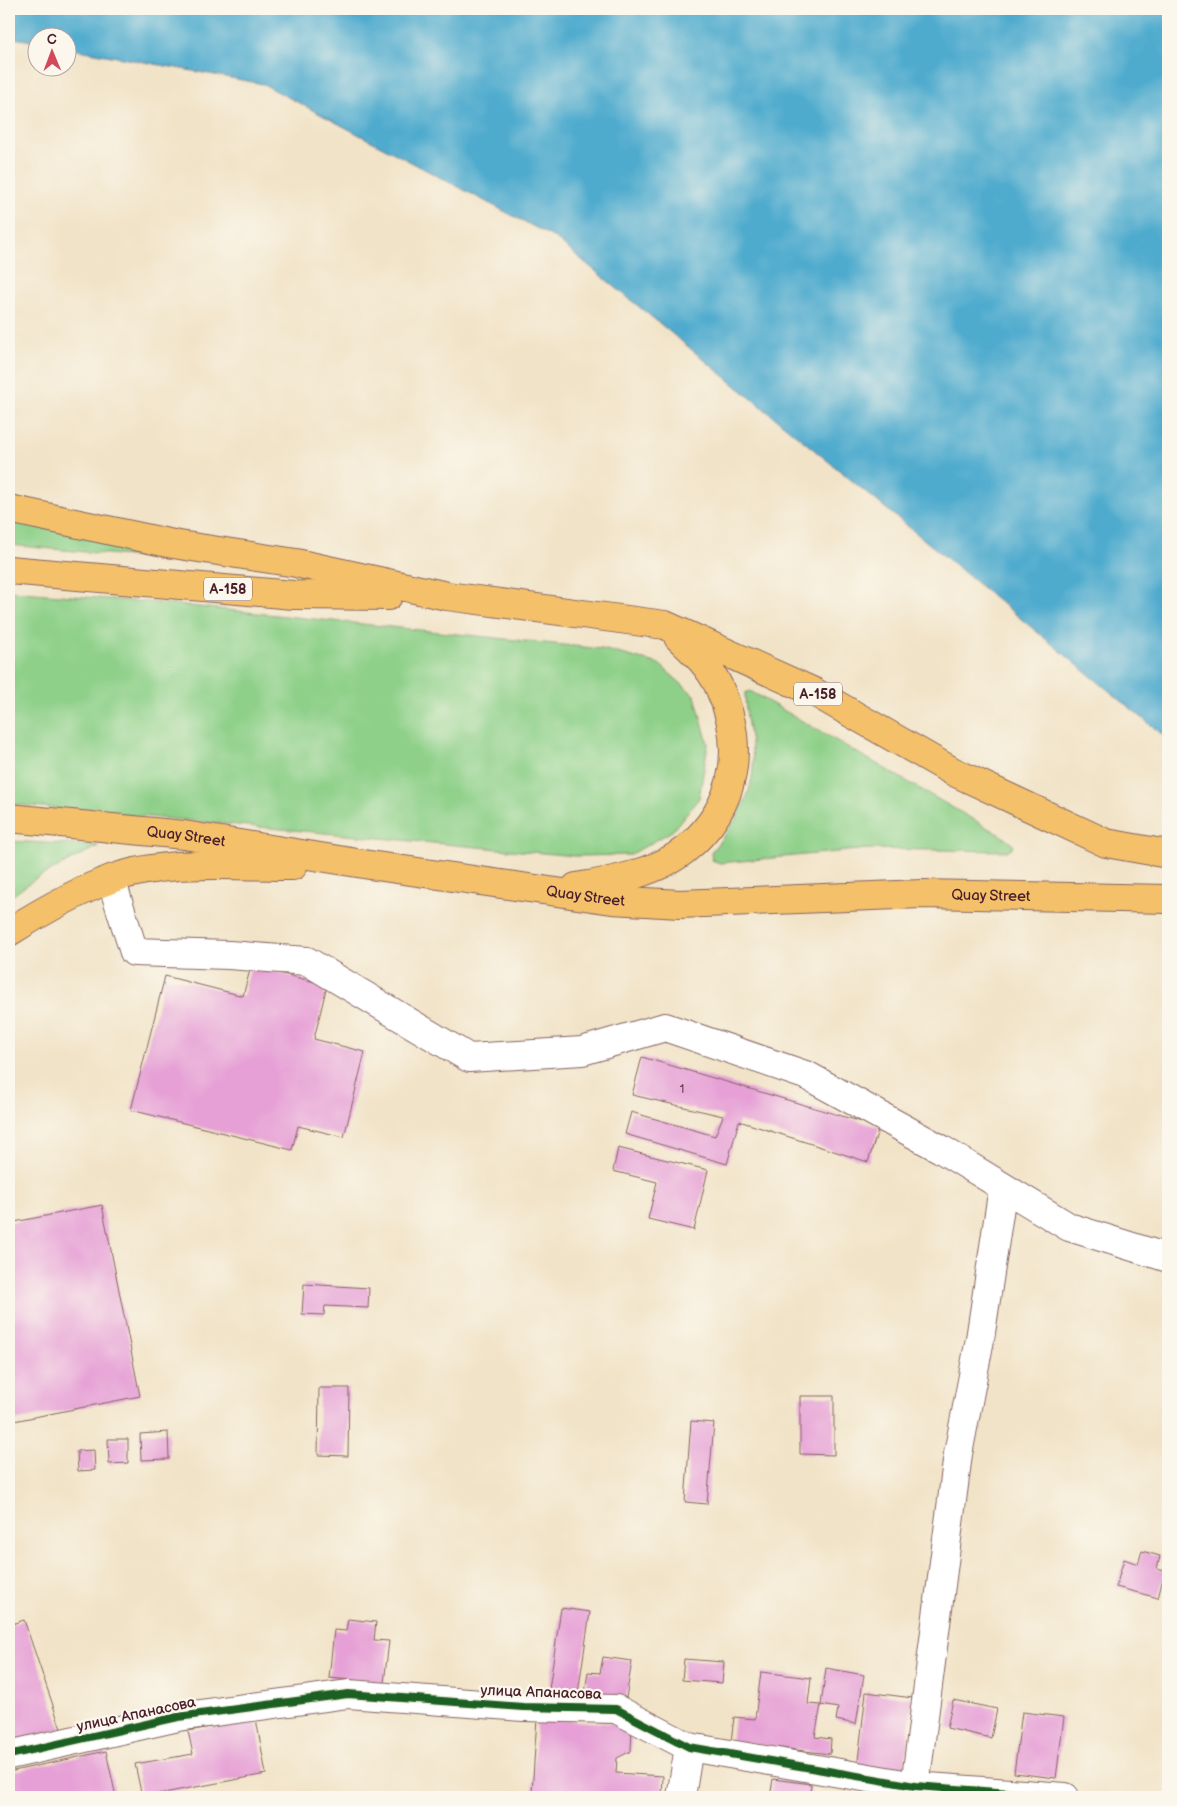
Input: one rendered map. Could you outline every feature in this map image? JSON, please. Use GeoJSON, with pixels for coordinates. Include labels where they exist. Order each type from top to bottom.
{"type":"FeatureCollection","features":[{"type":"Feature","properties":{"kind":"main road"},"geometry":{"type":"LineString","coordinates":[[9,509],[173,544],[296,564],[448,596]]}},
{"type":"Feature","properties":{"kind":"main road","name":"А-158"},"geometry":{"type":"LineString","coordinates":[[9,570],[293,595],[448,596],[666,625],[814,692],[952,772],[1106,843],[1168,854]]}},
{"type":"Feature","properties":{"kind":"main road"},"geometry":{"type":"LineString","coordinates":[[550,892],[607,882],[653,868],[685,850],[710,827],[729,792],[734,756],[730,721],[719,687],[698,656],[666,625]]}},
{"type":"Feature","properties":{"kind":"main road","name":"Quay Street"},"geometry":{"type":"LineString","coordinates":[[9,818],[184,835],[376,866],[612,900],[680,904],[922,894],[1168,899]]}},
{"type":"Feature","properties":{"kind":"main road"},"geometry":{"type":"LineString","coordinates":[[9,932],[52,906],[111,879],[161,868],[376,866]]}},
{"type":"Feature","properties":{"kind":"street"},"geometry":{"type":"LineString","coordinates":[[111,879],[134,952],[229,955],[307,961],[469,1058],[582,1051],[665,1027],[808,1076],[941,1149],[1069,1227],[1168,1258]]}},
{"type":"Feature","properties":{"kind":"street"},"geometry":{"type":"LineString","coordinates":[[915,1786],[958,1454],[980,1339],[1003,1187]]}},
{"type":"Feature","properties":{"kind":"street","name":"улица Апанасова"},"geometry":{"type":"LineString","coordinates":[[9,1756],[178,1717],[348,1694],[523,1707],[616,1709],[689,1748],[915,1786],[1065,1797]]}},
{"type":"Feature","properties":{"kind":"street"},"geometry":{"type":"LineString","coordinates":[[681,1797],[689,1748]]}},
{"type":"Feature","properties":{"kind":"green space"},"geometry":{"type":"Polygon","coordinates":[[[9,520],[122,545],[173,560],[9,545],[9,520]]]}},
{"type":"Feature","properties":{"kind":"green space"},"geometry":{"type":"Polygon","coordinates":[[[9,591],[160,603],[602,649],[659,664],[695,696],[708,744],[699,798],[672,831],[630,855],[575,856],[9,804],[9,591]]]}},
{"type":"Feature","properties":{"kind":"green space"},"geometry":{"type":"Polygon","coordinates":[[[750,691],[1007,839],[1014,846],[1008,851],[868,849],[720,863],[712,860],[711,852],[727,832],[741,809],[753,772],[745,693],[750,691]]]}},
{"type":"Feature","properties":{"kind":"green space"},"geometry":{"type":"Polygon","coordinates":[[[9,841],[98,846],[35,879],[9,898],[9,841]]]}},
{"type":"Feature","properties":{"kind":"water"},"geometry":{"type":"Polygon","coordinates":[[[9,9],[1168,9],[1168,739],[555,238],[263,84],[78,50],[78,28],[28,28],[28,40],[9,37],[9,9]]]}},
{"type":"Feature","properties":{"kind":"building"},"geometry":{"type":"Polygon","coordinates":[[[251,966],[327,985],[314,1039],[365,1052],[344,1137],[298,1126],[292,1150],[131,1110],[165,976],[243,996],[251,966]]]}},
{"type":"Feature","properties":{"kind":"building"},"geometry":{"type":"Polygon","coordinates":[[[642,1057],[879,1127],[868,1162],[739,1121],[727,1164],[625,1134],[631,1112],[715,1136],[723,1116],[632,1095],[642,1057]]]}},
{"type":"Feature","properties":{"kind":"building"},"geometry":{"type":"Polygon","coordinates":[[[618,1148],[708,1170],[694,1230],[648,1219],[657,1182],[613,1171],[618,1148]]]}},
{"type":"Feature","properties":{"kind":"building"},"geometry":{"type":"Polygon","coordinates":[[[102,1205],[140,1396],[9,1422],[9,1223],[102,1205]]]}},
{"type":"Feature","properties":{"kind":"building"},"geometry":{"type":"Polygon","coordinates":[[[304,1284],[369,1288],[368,1308],[325,1306],[324,1315],[302,1314],[304,1284]]]}},
{"type":"Feature","properties":{"kind":"building"},"geometry":{"type":"Polygon","coordinates":[[[319,1388],[349,1388],[348,1456],[318,1455],[319,1388]]]}},
{"type":"Feature","properties":{"kind":"building"},"geometry":{"type":"Polygon","coordinates":[[[800,1396],[834,1396],[834,1455],[800,1454],[800,1396]]]}},
{"type":"Feature","properties":{"kind":"building"},"geometry":{"type":"Polygon","coordinates":[[[691,1421],[714,1423],[707,1504],[685,1502],[691,1421]]]}},
{"type":"Feature","properties":{"kind":"building"},"geometry":{"type":"Polygon","coordinates":[[[168,1432],[169,1459],[141,1460],[140,1434],[168,1432]]]}},
{"type":"Feature","properties":{"kind":"building"},"geometry":{"type":"Polygon","coordinates":[[[1168,1435],[1168,1454],[1163,1451],[1168,1435]]]}},
{"type":"Feature","properties":{"kind":"building"},"geometry":{"type":"Polygon","coordinates":[[[108,1439],[128,1439],[128,1463],[109,1464],[108,1439]]]}},
{"type":"Feature","properties":{"kind":"building"},"geometry":{"type":"Polygon","coordinates":[[[94,1450],[95,1470],[78,1471],[77,1451],[94,1450]]]}},
{"type":"Feature","properties":{"kind":"building"},"geometry":{"type":"Polygon","coordinates":[[[1142,1551],[1160,1556],[1157,1569],[1165,1571],[1158,1598],[1116,1587],[1124,1559],[1138,1564],[1142,1551]]]}},
{"type":"Feature","properties":{"kind":"building"},"geometry":{"type":"Polygon","coordinates":[[[561,1608],[590,1612],[578,1693],[549,1689],[561,1608]]]}},
{"type":"Feature","properties":{"kind":"building"},"geometry":{"type":"Polygon","coordinates":[[[348,1619],[376,1622],[374,1640],[389,1641],[384,1683],[329,1678],[334,1630],[346,1631],[348,1619]]]}},
{"type":"Feature","properties":{"kind":"building"},"geometry":{"type":"Polygon","coordinates":[[[24,1620],[61,1729],[9,1747],[9,1705],[14,1703],[9,1689],[9,1625],[24,1620]]]}},
{"type":"Feature","properties":{"kind":"building"},"geometry":{"type":"Polygon","coordinates":[[[603,1657],[632,1661],[626,1698],[585,1692],[588,1672],[600,1673],[603,1657]]]}},
{"type":"Feature","properties":{"kind":"building"},"geometry":{"type":"Polygon","coordinates":[[[684,1659],[724,1662],[722,1683],[682,1680],[684,1659]]]}},
{"type":"Feature","properties":{"kind":"building"},"geometry":{"type":"Polygon","coordinates":[[[826,1668],[864,1675],[856,1724],[836,1720],[838,1708],[821,1705],[826,1668]]]}},
{"type":"Feature","properties":{"kind":"building"},"geometry":{"type":"Polygon","coordinates":[[[761,1672],[811,1678],[808,1704],[821,1705],[815,1737],[831,1739],[830,1754],[731,1742],[734,1717],[755,1719],[761,1672]]]}},
{"type":"Feature","properties":{"kind":"building"},"geometry":{"type":"Polygon","coordinates":[[[866,1692],[913,1698],[904,1775],[857,1769],[866,1692]]]}},
{"type":"Feature","properties":{"kind":"building"},"geometry":{"type":"Polygon","coordinates":[[[953,1700],[997,1709],[991,1738],[947,1728],[953,1700]]]}},
{"type":"Feature","properties":{"kind":"building"},"geometry":{"type":"Polygon","coordinates":[[[1022,1712],[1064,1717],[1056,1778],[1014,1773],[1022,1712]]]}},
{"type":"Feature","properties":{"kind":"building"},"geometry":{"type":"Polygon","coordinates":[[[537,1718],[632,1725],[631,1751],[617,1758],[616,1773],[663,1776],[662,1797],[604,1797],[532,1792],[537,1718]]]}},
{"type":"Feature","properties":{"kind":"building"},"geometry":{"type":"Polygon","coordinates":[[[256,1719],[266,1774],[142,1797],[135,1764],[193,1754],[188,1731],[256,1719]]]}},
{"type":"Feature","properties":{"kind":"building"},"geometry":{"type":"Polygon","coordinates":[[[106,1751],[116,1797],[9,1797],[9,1772],[106,1751]]]}},
{"type":"Feature","properties":{"kind":"building"},"geometry":{"type":"Polygon","coordinates":[[[773,1779],[811,1784],[810,1797],[770,1797],[773,1779]]]}},
{"type":"Feature","properties":{"kind":"cycle path"},"geometry":{"type":"LineString","coordinates":[[9,1755],[178,1717],[348,1694],[523,1707],[616,1709],[689,1747],[915,1786],[1065,1797]]}}]}
